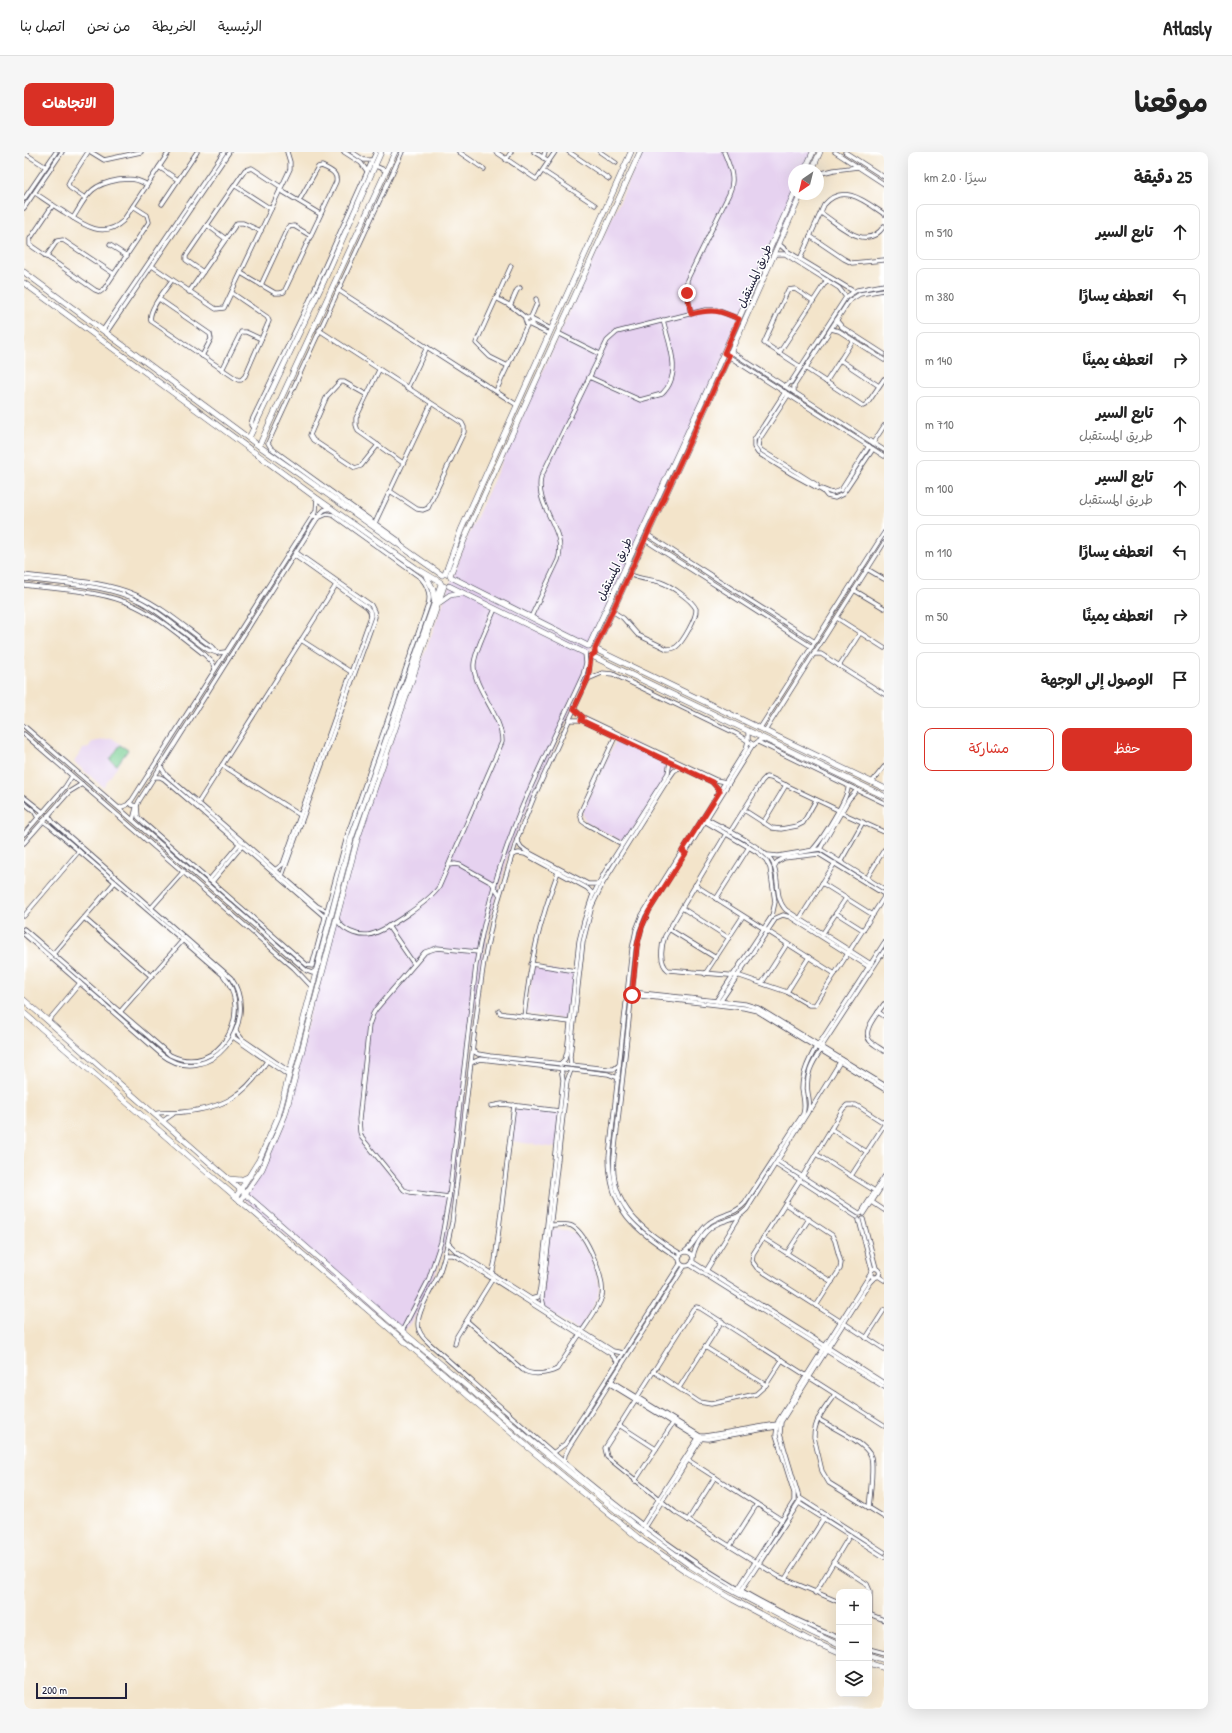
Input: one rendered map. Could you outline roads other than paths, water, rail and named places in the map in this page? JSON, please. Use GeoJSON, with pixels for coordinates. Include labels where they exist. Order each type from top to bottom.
{"type":"FeatureCollection","features":[{"type":"Feature","properties":{"kind":"street"},"geometry":{"type":"LineString","coordinates":[[24,199],[56,152]]}},
{"type":"Feature","properties":{"kind":"street"},"geometry":{"type":"LineString","coordinates":[[24,208],[62,152]]}},
{"type":"Feature","properties":{"kind":"street"},"geometry":{"type":"LineString","coordinates":[[86,198],[70,188],[68,184],[90,152],[104,160],[141,152]]}},
{"type":"Feature","properties":{"kind":"street"},"geometry":{"type":"LineString","coordinates":[[34,193],[89,228],[95,230],[106,229],[120,223],[169,152]]}},
{"type":"Feature","properties":{"kind":"street"},"geometry":{"type":"LineString","coordinates":[[162,204],[197,152]]}},
{"type":"Feature","properties":{"kind":"street"},"geometry":{"type":"LineString","coordinates":[[105,332],[224,152]]}},
{"type":"Feature","properties":{"kind":"street"},"geometry":{"type":"LineString","coordinates":[[105,332],[152,266],[229,152]]}},
{"type":"Feature","properties":{"kind":"street"},"geometry":{"type":"LineString","coordinates":[[152,266],[218,310],[224,308],[242,273],[290,167],[287,152]]}},
{"type":"Feature","properties":{"kind":"street"},"geometry":{"type":"LineString","coordinates":[[344,152],[361,163],[370,172]]}},
{"type":"Feature","properties":{"kind":"street"},"geometry":{"type":"LineString","coordinates":[[352,152],[392,173]]}},
{"type":"Feature","properties":{"kind":"street"},"geometry":{"type":"LineString","coordinates":[[249,438],[323,283],[370,172],[376,152]]}},
{"type":"Feature","properties":{"kind":"street"},"geometry":{"type":"LineString","coordinates":[[372,163],[381,152]]}},
{"type":"Feature","properties":{"kind":"street"},"geometry":{"type":"LineString","coordinates":[[395,152],[266,438],[268,445],[271,448],[398,540],[402,548]]}},
{"type":"Feature","properties":{"kind":"street"},"geometry":{"type":"LineString","coordinates":[[259,446],[266,438],[319,330],[402,152]]}},
{"type":"Feature","properties":{"kind":"street"},"geometry":{"type":"LineString","coordinates":[[459,152],[484,169]]}},
{"type":"Feature","properties":{"kind":"street"},"geometry":{"type":"LineString","coordinates":[[496,152],[534,179],[543,171],[555,152]]}},
{"type":"Feature","properties":{"kind":"street"},"geometry":{"type":"LineString","coordinates":[[506,160],[511,152]]}},
{"type":"Feature","properties":{"kind":"street"},"geometry":{"type":"LineString","coordinates":[[534,152],[549,161]]}},
{"type":"Feature","properties":{"kind":"street"},"geometry":{"type":"LineString","coordinates":[[543,158],[545,152]]}},
{"type":"Feature","properties":{"kind":"street"},"geometry":{"type":"LineString","coordinates":[[569,152],[609,179]]}},
{"type":"Feature","properties":{"kind":"street"},"geometry":{"type":"LineString","coordinates":[[600,152],[616,163]]}},
{"type":"Feature","properties":{"kind":"street"},"geometry":{"type":"LineString","coordinates":[[447,575],[461,530],[631,152]]}},
{"type":"Feature","properties":{"kind":"street"},"geometry":{"type":"LineString","coordinates":[[238,1199],[262,1169],[277,1137],[285,1115],[357,840],[443,585],[640,152]]}},
{"type":"Feature","properties":{"kind":"street"},"geometry":{"type":"LineString","coordinates":[[691,314],[687,293],[687,280],[732,189],[733,177],[724,152]]}},
{"type":"Feature","properties":{"kind":"street"},"geometry":{"type":"LineString","coordinates":[[808,164],[813,152]]}},
{"type":"Feature","properties":{"kind":"street"},"geometry":{"type":"LineString","coordinates":[[815,164],[820,152]]}},
{"type":"Feature","properties":{"kind":"street"},"geometry":{"type":"LineString","coordinates":[[835,152],[884,184]]}},
{"type":"Feature","properties":{"kind":"street"},"geometry":{"type":"LineString","coordinates":[[845,152],[884,177]]}},
{"type":"Feature","properties":{"kind":"street"},"geometry":{"type":"LineString","coordinates":[[24,160],[26,154],[46,167]]}},
{"type":"Feature","properties":{"kind":"street"},"geometry":{"type":"LineString","coordinates":[[242,273],[277,293],[284,292],[336,182],[337,177],[335,173],[322,166],[318,167],[299,201]]}},
{"type":"Feature","properties":{"kind":"street"},"geometry":{"type":"LineString","coordinates":[[824,172],[859,167]]}},
{"type":"Feature","properties":{"kind":"street"},"geometry":{"type":"LineString","coordinates":[[159,168],[178,180]]}},
{"type":"Feature","properties":{"kind":"street"},"geometry":{"type":"LineString","coordinates":[[203,272],[185,257],[244,170],[250,168],[320,214]]}},
{"type":"Feature","properties":{"kind":"street"},"geometry":{"type":"LineString","coordinates":[[543,171],[595,205]]}},
{"type":"Feature","properties":{"kind":"street"},"geometry":{"type":"LineString","coordinates":[[38,178],[43,181]]}},
{"type":"Feature","properties":{"kind":"street"},"geometry":{"type":"LineString","coordinates":[[73,218],[86,198],[97,186],[106,182],[135,179],[147,185]]}},
{"type":"Feature","properties":{"kind":"street"},"geometry":{"type":"LineString","coordinates":[[234,185],[271,209]]}},
{"type":"Feature","properties":{"kind":"street"},"geometry":{"type":"LineString","coordinates":[[613,194],[619,197]]}},
{"type":"Feature","properties":{"kind":"street"},"geometry":{"type":"LineString","coordinates":[[800,259],[824,205],[830,198],[846,194],[858,197],[884,214]]}},
{"type":"Feature","properties":{"kind":"street"},"geometry":{"type":"LineString","coordinates":[[610,200],[617,203]]}},
{"type":"Feature","properties":{"kind":"street","name":"طريق المستقبل"},"geometry":{"type":"LineString","coordinates":[[588,646],[725,351],[791,200]]}},
{"type":"Feature","properties":{"kind":"street","name":"طريق المستقبل"},"geometry":{"type":"LineString","coordinates":[[595,649],[730,354],[798,200]]}},
{"type":"Feature","properties":{"kind":"street"},"geometry":{"type":"LineString","coordinates":[[53,205],[30,241],[31,247],[97,291],[104,289],[149,222],[147,215],[133,206]]}},
{"type":"Feature","properties":{"kind":"street"},"geometry":{"type":"LineString","coordinates":[[821,213],[854,235],[863,238],[877,234],[884,226]]}},
{"type":"Feature","properties":{"kind":"street"},"geometry":{"type":"LineString","coordinates":[[190,292],[226,238],[239,222],[261,231]]}},
{"type":"Feature","properties":{"kind":"street"},"geometry":{"type":"LineString","coordinates":[[207,225],[226,238]]}},
{"type":"Feature","properties":{"kind":"street"},"geometry":{"type":"LineString","coordinates":[[261,284],[289,226],[294,226],[310,236]]}},
{"type":"Feature","properties":{"kind":"street"},"geometry":{"type":"LineString","coordinates":[[810,236],[852,263],[884,260]]}},
{"type":"Feature","properties":{"kind":"street"},"geometry":{"type":"LineString","coordinates":[[46,257],[57,241],[63,240],[114,274]]}},
{"type":"Feature","properties":{"kind":"street"},"geometry":{"type":"LineString","coordinates":[[779,244],[786,252],[840,287],[854,291],[875,289],[884,290]]}},
{"type":"Feature","properties":{"kind":"street"},"geometry":{"type":"LineString","coordinates":[[110,245],[126,256]]}},
{"type":"Feature","properties":{"kind":"street"},"geometry":{"type":"LineString","coordinates":[[774,254],[786,252],[800,259],[840,287],[846,297]]}},
{"type":"Feature","properties":{"kind":"street"},"geometry":{"type":"LineString","coordinates":[[508,366],[490,357],[476,344],[511,266]]}},
{"type":"Feature","properties":{"kind":"street"},"geometry":{"type":"LineString","coordinates":[[24,272],[259,446],[426,565],[588,646],[884,788]]}},
{"type":"Feature","properties":{"kind":"street"},"geometry":{"type":"LineString","coordinates":[[172,280],[150,314],[152,323],[235,379],[243,378],[269,323],[269,318],[232,293]]}},
{"type":"Feature","properties":{"kind":"street"},"geometry":{"type":"LineString","coordinates":[[779,353],[827,280]]}},
{"type":"Feature","properties":{"kind":"street"},"geometry":{"type":"LineString","coordinates":[[24,283],[317,499],[424,574],[443,585],[585,653],[587,656],[592,656],[884,796]]}},
{"type":"Feature","properties":{"kind":"street"},"geometry":{"type":"LineString","coordinates":[[794,392],[794,388],[805,368],[852,298],[884,285]]}},
{"type":"Feature","properties":{"kind":"street"},"geometry":{"type":"LineString","coordinates":[[510,306],[517,290],[520,288]]}},
{"type":"Feature","properties":{"kind":"street"},"geometry":{"type":"LineString","coordinates":[[801,366],[764,343],[786,292],[795,289],[813,301]]}},
{"type":"Feature","properties":{"kind":"street"},"geometry":{"type":"LineString","coordinates":[[338,290],[517,405]]}},
{"type":"Feature","properties":{"kind":"street"},"geometry":{"type":"LineString","coordinates":[[784,386],[789,384],[793,379],[846,297],[854,291]]}},
{"type":"Feature","properties":{"kind":"street"},"geometry":{"type":"LineString","coordinates":[[496,298],[526,318],[532,319],[550,331]]}},
{"type":"Feature","properties":{"kind":"street"},"geometry":{"type":"LineString","coordinates":[[159,299],[210,334],[210,340],[202,356]]}},
{"type":"Feature","properties":{"kind":"street"},"geometry":{"type":"LineString","coordinates":[[496,391],[532,319],[537,303],[536,299]]}},
{"type":"Feature","properties":{"kind":"street"},"geometry":{"type":"LineString","coordinates":[[531,617],[558,560],[561,550],[560,540],[540,493],[541,477],[607,341],[617,332],[705,310],[717,310],[739,319]]}},
{"type":"Feature","properties":{"kind":"street"},"geometry":{"type":"LineString","coordinates":[[526,318],[525,322],[529,325],[550,331]]}},
{"type":"Feature","properties":{"kind":"street"},"geometry":{"type":"LineString","coordinates":[[589,377],[640,400],[662,394],[672,377],[674,368],[663,320]]}},
{"type":"Feature","properties":{"kind":"street"},"geometry":{"type":"LineString","coordinates":[[836,320],[842,327],[884,354]]}},
{"type":"Feature","properties":{"kind":"street"},"geometry":{"type":"LineString","coordinates":[[831,329],[839,331],[884,360]]}},
{"type":"Feature","properties":{"kind":"street"},"geometry":{"type":"LineString","coordinates":[[319,330],[407,389],[462,423],[464,429],[430,505],[424,510],[418,510],[390,491]]}},
{"type":"Feature","properties":{"kind":"street"},"geometry":{"type":"LineString","coordinates":[[222,370],[240,332],[246,332],[261,339]]}},
{"type":"Feature","properties":{"kind":"street"},"geometry":{"type":"LineString","coordinates":[[558,333],[600,354]]}},
{"type":"Feature","properties":{"kind":"street"},"geometry":{"type":"LineString","coordinates":[[826,382],[853,340]]}},
{"type":"Feature","properties":{"kind":"street"},"geometry":{"type":"LineString","coordinates":[[407,389],[428,347]]}},
{"type":"Feature","properties":{"kind":"street"},"geometry":{"type":"LineString","coordinates":[[725,351],[794,392],[884,450]]}},
{"type":"Feature","properties":{"kind":"street"},"geometry":{"type":"LineString","coordinates":[[730,354],[884,456]]}},
{"type":"Feature","properties":{"kind":"street"},"geometry":{"type":"LineString","coordinates":[[840,360],[879,386]]}},
{"type":"Feature","properties":{"kind":"street"},"geometry":{"type":"LineString","coordinates":[[805,368],[863,406],[867,404],[884,379]]}},
{"type":"Feature","properties":{"kind":"street"},"geometry":{"type":"LineString","coordinates":[[379,370],[356,418],[356,425],[358,431],[403,463]]}},
{"type":"Feature","properties":{"kind":"street"},"geometry":{"type":"LineString","coordinates":[[793,379],[797,382]]}},
{"type":"Feature","properties":{"kind":"street"},"geometry":{"type":"LineString","coordinates":[[367,395],[344,382],[340,382],[327,396],[311,432],[311,436],[313,440],[356,468],[361,466],[378,445]]}},
{"type":"Feature","properties":{"kind":"street"},"geometry":{"type":"LineString","coordinates":[[787,393],[754,440],[754,447],[758,453],[826,491],[835,493],[841,490],[871,447]]}},
{"type":"Feature","properties":{"kind":"street"},"geometry":{"type":"LineString","coordinates":[[188,405],[193,402],[194,398]]}},
{"type":"Feature","properties":{"kind":"street"},"geometry":{"type":"LineString","coordinates":[[375,523],[431,404]]}},
{"type":"Feature","properties":{"kind":"street"},"geometry":{"type":"LineString","coordinates":[[199,412],[200,408],[204,405]]}},
{"type":"Feature","properties":{"kind":"street"},"geometry":{"type":"LineString","coordinates":[[873,443],[884,426]]}},
{"type":"Feature","properties":{"kind":"street"},"geometry":{"type":"LineString","coordinates":[[119,808],[130,802],[313,515],[317,507],[317,499]]}},
{"type":"Feature","properties":{"kind":"street"},"geometry":{"type":"LineString","coordinates":[[133,820],[136,806],[296,554],[321,512],[331,508]]}},
{"type":"Feature","properties":{"kind":"street"},"geometry":{"type":"LineString","coordinates":[[24,726],[188,867],[309,966],[313,964],[348,833],[430,598],[427,587],[421,578],[333,515],[325,514],[318,518]]}},
{"type":"Feature","properties":{"kind":"street"},"geometry":{"type":"LineString","coordinates":[[313,515],[318,518]]}},
{"type":"Feature","properties":{"kind":"street"},"geometry":{"type":"LineString","coordinates":[[461,530],[467,533]]}},
{"type":"Feature","properties":{"kind":"street"},"geometry":{"type":"LineString","coordinates":[[762,729],[812,646],[884,533]]}},
{"type":"Feature","properties":{"kind":"street"},"geometry":{"type":"LineString","coordinates":[[646,538],[815,642]]}},
{"type":"Feature","properties":{"kind":"street"},"geometry":{"type":"LineString","coordinates":[[762,729],[818,648],[884,543]]}},
{"type":"Feature","properties":{"kind":"street"},"geometry":{"type":"LineString","coordinates":[[873,550],[877,553]]}},
{"type":"Feature","properties":{"kind":"street"},"geometry":{"type":"LineString","coordinates":[[282,876],[300,815],[326,749],[370,618],[368,608],[296,554]]}},
{"type":"Feature","properties":{"kind":"street"},"geometry":{"type":"LineString","coordinates":[[275,870],[286,862],[374,618],[374,613],[369,604],[296,554]]}},
{"type":"Feature","properties":{"kind":"street"},"geometry":{"type":"LineString","coordinates":[[688,564],[812,646]]}},
{"type":"Feature","properties":{"kind":"street"},"geometry":{"type":"LineString","coordinates":[[416,568],[424,570],[426,569],[426,565]]}},
{"type":"Feature","properties":{"kind":"street"},"geometry":{"type":"LineString","coordinates":[[867,569],[884,579]]}},
{"type":"Feature","properties":{"kind":"street"},"geometry":{"type":"LineString","coordinates":[[424,574],[433,589],[436,604]]}},
{"type":"Feature","properties":{"kind":"street"},"geometry":{"type":"LineString","coordinates":[[612,611],[623,618],[638,635],[667,649],[676,647],[679,644],[695,619],[696,609],[690,601],[664,584],[642,580],[629,574]]}},
{"type":"Feature","properties":{"kind":"street"},"geometry":{"type":"LineString","coordinates":[[24,575],[101,585],[131,593],[160,609],[212,647],[217,653]]}},
{"type":"Feature","properties":{"kind":"street"},"geometry":{"type":"LineString","coordinates":[[443,585],[452,582],[447,575]]}},
{"type":"Feature","properties":{"kind":"street"},"geometry":{"type":"LineString","coordinates":[[24,579],[100,589],[124,595],[152,609],[208,650],[217,653],[226,651]]}},
{"type":"Feature","properties":{"kind":"street"},"geometry":{"type":"LineString","coordinates":[[24,585],[95,594],[128,603],[150,614],[205,654],[212,662],[215,669]]}},
{"type":"Feature","properties":{"kind":"street"},"geometry":{"type":"LineString","coordinates":[[198,803],[336,585]]}},
{"type":"Feature","properties":{"kind":"street"},"geometry":{"type":"LineString","coordinates":[[854,590],[884,608]]}},
{"type":"Feature","properties":{"kind":"street"},"geometry":{"type":"LineString","coordinates":[[436,604],[450,594],[463,594]]}},
{"type":"Feature","properties":{"kind":"street"},"geometry":{"type":"LineString","coordinates":[[336,918],[343,928],[358,934],[368,935],[388,926],[432,896],[440,887],[502,742],[499,725],[474,668],[475,658],[495,609]]}},
{"type":"Feature","properties":{"kind":"street"},"geometry":{"type":"LineString","coordinates":[[768,618],[770,614]]}},
{"type":"Feature","properties":{"kind":"street"},"geometry":{"type":"LineString","coordinates":[[837,618],[884,648]]}},
{"type":"Feature","properties":{"kind":"street"},"geometry":{"type":"LineString","coordinates":[[244,623],[250,627]]}},
{"type":"Feature","properties":{"kind":"street"},"geometry":{"type":"LineString","coordinates":[[243,1192],[272,1132],[289,1074],[336,892],[357,822],[428,628]]}},
{"type":"Feature","properties":{"kind":"street"},"geometry":{"type":"LineString","coordinates":[[597,628],[603,631]]}},
{"type":"Feature","properties":{"kind":"street"},"geometry":{"type":"LineString","coordinates":[[839,666],[860,633]]}},
{"type":"Feature","properties":{"kind":"street"},"geometry":{"type":"LineString","coordinates":[[301,640],[351,672]]}},
{"type":"Feature","properties":{"kind":"street"},"geometry":{"type":"LineString","coordinates":[[402,1331],[414,1311],[428,1281],[438,1253],[449,1197],[468,1026],[478,952],[494,884],[524,801],[583,675],[586,664],[585,649],[588,646]]}},
{"type":"Feature","properties":{"kind":"street"},"geometry":{"type":"LineString","coordinates":[[818,648],[821,654],[884,694]]}},
{"type":"Feature","properties":{"kind":"street"},"geometry":{"type":"LineString","coordinates":[[595,649],[595,653],[592,656],[588,679],[534,797],[517,839],[499,894],[485,954],[472,1051],[458,1177],[448,1243],[434,1284],[420,1314],[418,1326],[423,1338],[554,1453],[564,1465],[647,1535],[718,1583],[836,1644]]}},
{"type":"Feature","properties":{"kind":"street"},"geometry":{"type":"LineString","coordinates":[[205,654],[208,650]]}},
{"type":"Feature","properties":{"kind":"street"},"geometry":{"type":"LineString","coordinates":[[814,654],[821,654]]}},
{"type":"Feature","properties":{"kind":"street"},"geometry":{"type":"LineString","coordinates":[[799,667],[803,670]]}},
{"type":"Feature","properties":{"kind":"street"},"geometry":{"type":"LineString","coordinates":[[588,679],[602,673],[614,674],[737,734],[754,745]]}},
{"type":"Feature","properties":{"kind":"street"},"geometry":{"type":"LineString","coordinates":[[574,709],[582,719],[615,736],[713,781],[726,782]]}},
{"type":"Feature","properties":{"kind":"street"},"geometry":{"type":"LineString","coordinates":[[569,720],[582,719],[713,781],[720,791]]}},
{"type":"Feature","properties":{"kind":"street"},"geometry":{"type":"LineString","coordinates":[[693,1257],[690,1253],[682,1253],[644,1230],[624,1205],[616,1188],[613,1138],[619,1065],[634,950],[646,916],[746,749],[748,731]]}},
{"type":"Feature","properties":{"kind":"street"},"geometry":{"type":"LineString","coordinates":[[24,734],[294,968],[312,987]]}},
{"type":"Feature","properties":{"kind":"street"},"geometry":{"type":"LineString","coordinates":[[615,736],[580,813],[581,818],[586,824],[622,844]]}},
{"type":"Feature","properties":{"kind":"street"},"geometry":{"type":"LineString","coordinates":[[684,852],[754,745],[766,739]]}},
{"type":"Feature","properties":{"kind":"street"},"geometry":{"type":"LineString","coordinates":[[38,746],[42,742]]}},
{"type":"Feature","properties":{"kind":"street"},"geometry":{"type":"LineString","coordinates":[[758,742],[884,803]]}},
{"type":"Feature","properties":{"kind":"street"},"geometry":{"type":"LineString","coordinates":[[544,1307],[542,1300],[542,1288],[560,1111],[565,1082],[571,1067],[568,1052],[576,970],[587,923],[599,891],[669,774],[670,762]]}},
{"type":"Feature","properties":{"kind":"street"},"geometry":{"type":"LineString","coordinates":[[222,765],[300,815]]}},
{"type":"Feature","properties":{"kind":"street"},"geometry":{"type":"LineString","coordinates":[[161,767],[164,773],[177,787],[241,845],[325,917]]}},
{"type":"Feature","properties":{"kind":"street"},"geometry":{"type":"LineString","coordinates":[[560,1064],[565,1059],[568,1052],[579,962],[581,932],[593,894],[622,844],[669,774],[680,767]]}},
{"type":"Feature","properties":{"kind":"street"},"geometry":{"type":"LineString","coordinates":[[873,791],[874,784],[884,767]]}},
{"type":"Feature","properties":{"kind":"street"},"geometry":{"type":"LineString","coordinates":[[24,834],[62,790],[72,776]]}},
{"type":"Feature","properties":{"kind":"street"},"geometry":{"type":"LineString","coordinates":[[155,777],[163,778],[198,803],[317,906],[327,911]]}},
{"type":"Feature","properties":{"kind":"street"},"geometry":{"type":"LineString","coordinates":[[884,832],[770,777],[765,778],[728,833],[669,929],[663,940],[662,958],[666,968],[672,971],[737,976],[787,992],[809,1005],[815,1005],[884,898]]}},
{"type":"Feature","properties":{"kind":"street"},"geometry":{"type":"LineString","coordinates":[[24,842],[73,788],[82,784]]}},
{"type":"Feature","properties":{"kind":"street"},"geometry":{"type":"LineString","coordinates":[[763,823],[786,785]]}},
{"type":"Feature","properties":{"kind":"street"},"geometry":{"type":"LineString","coordinates":[[840,811],[848,793],[848,786]]}},
{"type":"Feature","properties":{"kind":"street"},"geometry":{"type":"LineString","coordinates":[[62,790],[67,794]]}},
{"type":"Feature","properties":{"kind":"street"},"geometry":{"type":"LineString","coordinates":[[812,849],[828,830],[852,795],[858,790]]}},
{"type":"Feature","properties":{"kind":"street"},"geometry":{"type":"LineString","coordinates":[[848,793],[852,795]]}},
{"type":"Feature","properties":{"kind":"street"},"geometry":{"type":"LineString","coordinates":[[99,799],[103,794]]}},
{"type":"Feature","properties":{"kind":"street"},"geometry":{"type":"LineString","coordinates":[[24,800],[43,812]]}},
{"type":"Feature","properties":{"kind":"street"},"geometry":{"type":"LineString","coordinates":[[24,800],[38,818]]}},
{"type":"Feature","properties":{"kind":"street"},"geometry":{"type":"LineString","coordinates":[[744,810],[763,823],[776,829],[799,825],[806,819],[816,800]]}},
{"type":"Feature","properties":{"kind":"street"},"geometry":{"type":"LineString","coordinates":[[130,802],[132,805],[136,806],[140,819],[210,881],[224,896],[298,963],[308,972],[313,972],[316,970]]}},
{"type":"Feature","properties":{"kind":"street"},"geometry":{"type":"LineString","coordinates":[[25,932],[80,983],[168,1058],[184,1064],[201,1063],[218,1055],[236,1031],[240,1011],[238,991],[231,978],[48,816]]}},
{"type":"Feature","properties":{"kind":"street"},"geometry":{"type":"LineString","coordinates":[[706,820],[768,856],[780,856],[812,849],[820,849],[884,889]]}},
{"type":"Feature","properties":{"kind":"street"},"geometry":{"type":"LineString","coordinates":[[25,932],[53,954],[170,1055],[185,1060],[200,1058],[211,1054],[223,1044],[233,1025],[236,1011],[232,986],[213,963],[183,940],[153,910],[116,883],[50,826],[43,822]]}},
{"type":"Feature","properties":{"kind":"street"},"geometry":{"type":"LineString","coordinates":[[841,861],[863,822]]}},
{"type":"Feature","properties":{"kind":"street"},"geometry":{"type":"LineString","coordinates":[[820,849],[828,830]]}},
{"type":"Feature","properties":{"kind":"street"},"geometry":{"type":"LineString","coordinates":[[718,1001],[737,976],[766,930],[775,908],[771,872],[764,857],[728,833]]}},
{"type":"Feature","properties":{"kind":"street"},"geometry":{"type":"LineString","coordinates":[[154,838],[157,835]]}},
{"type":"Feature","properties":{"kind":"street"},"geometry":{"type":"LineString","coordinates":[[517,839],[521,847],[528,854],[558,872],[584,884],[598,884]]}},
{"type":"Feature","properties":{"kind":"street"},"geometry":{"type":"LineString","coordinates":[[210,881],[241,845]]}},
{"type":"Feature","properties":{"kind":"street"},"geometry":{"type":"LineString","coordinates":[[716,899],[749,847]]}},
{"type":"Feature","properties":{"kind":"street"},"geometry":{"type":"LineString","coordinates":[[867,878],[884,850]]}},
{"type":"Feature","properties":{"kind":"street"},"geometry":{"type":"LineString","coordinates":[[24,916],[79,851]]}},
{"type":"Feature","properties":{"kind":"street"},"geometry":{"type":"LineString","coordinates":[[511,856],[519,853],[528,854],[584,884],[593,894]]}},
{"type":"Feature","properties":{"kind":"street"},"geometry":{"type":"LineString","coordinates":[[774,867],[777,862],[784,858],[814,853],[822,855],[884,894]]}},
{"type":"Feature","properties":{"kind":"street"},"geometry":{"type":"LineString","coordinates":[[768,856],[774,867],[782,904],[786,910],[823,933],[870,966]]}},
{"type":"Feature","properties":{"kind":"street"},"geometry":{"type":"LineString","coordinates":[[800,918],[835,863]]}},
{"type":"Feature","properties":{"kind":"street"},"geometry":{"type":"LineString","coordinates":[[449,865],[460,865],[494,884],[499,894]]}},
{"type":"Feature","properties":{"kind":"street"},"geometry":{"type":"LineString","coordinates":[[153,910],[188,867]]}},
{"type":"Feature","properties":{"kind":"street"},"geometry":{"type":"LineString","coordinates":[[524,1017],[531,964],[541,923],[558,872]]}},
{"type":"Feature","properties":{"kind":"street"},"geometry":{"type":"LineString","coordinates":[[53,954],[116,883],[121,880]]}},
{"type":"Feature","properties":{"kind":"street"},"geometry":{"type":"LineString","coordinates":[[339,883],[345,884]]}},
{"type":"Feature","properties":{"kind":"street"},"geometry":{"type":"LineString","coordinates":[[494,884],[503,883]]}},
{"type":"Feature","properties":{"kind":"street"},"geometry":{"type":"LineString","coordinates":[[822,883],[873,915]]}},
{"type":"Feature","properties":{"kind":"street"},"geometry":{"type":"LineString","coordinates":[[695,885],[835,974]]}},
{"type":"Feature","properties":{"kind":"street"},"geometry":{"type":"LineString","coordinates":[[336,892],[342,894]]}},
{"type":"Feature","properties":{"kind":"street"},"geometry":{"type":"LineString","coordinates":[[823,933],[846,898]]}},
{"type":"Feature","properties":{"kind":"street"},"geometry":{"type":"LineString","coordinates":[[682,908],[729,938]]}},
{"type":"Feature","properties":{"kind":"street"},"geometry":{"type":"LineString","coordinates":[[836,913],[863,930]]}},
{"type":"Feature","properties":{"kind":"street"},"geometry":{"type":"LineString","coordinates":[[718,1001],[733,976],[766,930],[776,918],[781,915],[787,915],[849,952]]}},
{"type":"Feature","properties":{"kind":"street"},"geometry":{"type":"LineString","coordinates":[[705,974],[743,916]]}},
{"type":"Feature","properties":{"kind":"street"},"geometry":{"type":"LineString","coordinates":[[84,918],[151,976]]}},
{"type":"Feature","properties":{"kind":"street"},"geometry":{"type":"LineString","coordinates":[[388,926],[414,964]]}},
{"type":"Feature","properties":{"kind":"street"},"geometry":{"type":"LineString","coordinates":[[333,931],[343,928]]}},
{"type":"Feature","properties":{"kind":"street"},"geometry":{"type":"LineString","coordinates":[[669,929],[716,958]]}},
{"type":"Feature","properties":{"kind":"street"},"geometry":{"type":"LineString","coordinates":[[120,1012],[183,940]]}},
{"type":"Feature","properties":{"kind":"street"},"geometry":{"type":"LineString","coordinates":[[762,983],[787,944]]}},
{"type":"Feature","properties":{"kind":"street"},"geometry":{"type":"LineString","coordinates":[[808,1112],[810,1105],[807,1089],[808,1075],[819,1047],[884,944]]}},
{"type":"Feature","properties":{"kind":"street"},"geometry":{"type":"LineString","coordinates":[[449,1197],[404,1190],[362,1138],[359,1126],[370,1019],[376,1009],[425,952],[436,948],[478,952]]}},
{"type":"Feature","properties":{"kind":"street"},"geometry":{"type":"LineString","coordinates":[[634,950],[632,994],[613,1138],[609,1157],[610,1176],[620,1208],[630,1222],[641,1232],[678,1258],[682,1265]]}},
{"type":"Feature","properties":{"kind":"street"},"geometry":{"type":"LineString","coordinates":[[678,1258],[690,1247],[700,1231],[709,1223],[734,1213],[742,1206],[776,1163],[804,1112],[805,1106],[802,1090],[804,1074],[808,1063],[884,952]]}},
{"type":"Feature","properties":{"kind":"street"},"geometry":{"type":"LineString","coordinates":[[787,992],[809,958]]}},
{"type":"Feature","properties":{"kind":"street"},"geometry":{"type":"LineString","coordinates":[[294,968],[298,963]]}},
{"type":"Feature","properties":{"kind":"street"},"geometry":{"type":"LineString","coordinates":[[531,964],[576,970]]}},
{"type":"Feature","properties":{"kind":"street"},"geometry":{"type":"LineString","coordinates":[[48,1021],[80,983]]}},
{"type":"Feature","properties":{"kind":"street"},"geometry":{"type":"LineString","coordinates":[[632,994],[718,1001],[749,1005],[763,1010],[884,1090]]}},
{"type":"Feature","properties":{"kind":"street"},"geometry":{"type":"LineString","coordinates":[[632,994],[753,1010],[765,1015],[884,1085]]}},
{"type":"Feature","properties":{"kind":"street"},"geometry":{"type":"LineString","coordinates":[[24,1000],[402,1331],[548,1454],[643,1527],[698,1565],[740,1590],[812,1627],[836,1637]]}},
{"type":"Feature","properties":{"kind":"street"},"geometry":{"type":"LineString","coordinates":[[884,1004],[878,1012],[867,1034],[871,1042],[884,1051]]}},
{"type":"Feature","properties":{"kind":"street"},"geometry":{"type":"LineString","coordinates":[[499,1011],[501,1013],[524,1017],[570,1022]]}},
{"type":"Feature","properties":{"kind":"street"},"geometry":{"type":"LineString","coordinates":[[878,1012],[884,1016]]}},
{"type":"Feature","properties":{"kind":"street"},"geometry":{"type":"LineString","coordinates":[[24,1013],[199,1166],[485,1410],[629,1530],[698,1579],[720,1592],[807,1639],[836,1652]]}},
{"type":"Feature","properties":{"kind":"street"},"geometry":{"type":"LineString","coordinates":[[468,1026],[475,1027]]}},
{"type":"Feature","properties":{"kind":"street"},"geometry":{"type":"LineString","coordinates":[[236,1031],[243,1042],[267,1061],[289,1074]]}},
{"type":"Feature","properties":{"kind":"street"},"geometry":{"type":"LineString","coordinates":[[233,1037],[243,1042],[289,1074]]}},
{"type":"Feature","properties":{"kind":"street"},"geometry":{"type":"LineString","coordinates":[[472,1051],[490,1058],[561,1068],[571,1067],[608,1069],[619,1065]]}},
{"type":"Feature","properties":{"kind":"street"},"geometry":{"type":"LineString","coordinates":[[200,1058],[201,1063]]}},
{"type":"Feature","properties":{"kind":"street"},"geometry":{"type":"LineString","coordinates":[[471,1063],[490,1058],[560,1064],[608,1074],[618,1078]]}},
{"type":"Feature","properties":{"kind":"street"},"geometry":{"type":"LineString","coordinates":[[155,1114],[174,1113],[212,1107],[230,1100],[252,1083],[267,1061]]}},
{"type":"Feature","properties":{"kind":"street"},"geometry":{"type":"LineString","coordinates":[[706,1271],[739,1216],[747,1209],[763,1180],[794,1131],[840,1062]]}},
{"type":"Feature","properties":{"kind":"street"},"geometry":{"type":"LineString","coordinates":[[531,1299],[538,1297],[542,1288],[551,1225],[565,1082],[561,1068]]}},
{"type":"Feature","properties":{"kind":"street"},"geometry":{"type":"LineString","coordinates":[[608,1069],[608,1074]]}},
{"type":"Feature","properties":{"kind":"street"},"geometry":{"type":"LineString","coordinates":[[491,1106],[500,1104],[514,1105],[560,1111]]}},
{"type":"Feature","properties":{"kind":"street"},"geometry":{"type":"LineString","coordinates":[[851,1176],[884,1124],[856,1105],[850,1104],[844,1108],[752,1256],[755,1267],[884,1349]]}},
{"type":"Feature","properties":{"kind":"street"},"geometry":{"type":"LineString","coordinates":[[455,1344],[457,1336],[492,1276],[514,1105]]}},
{"type":"Feature","properties":{"kind":"street"},"geometry":{"type":"LineString","coordinates":[[163,1121],[174,1113]]}},
{"type":"Feature","properties":{"kind":"street"},"geometry":{"type":"LineString","coordinates":[[831,1129],[867,1152]]}},
{"type":"Feature","properties":{"kind":"street"},"geometry":{"type":"LineString","coordinates":[[816,1154],[875,1191]]}},
{"type":"Feature","properties":{"kind":"street"},"geometry":{"type":"LineString","coordinates":[[199,1166],[205,1165],[205,1159]]}},
{"type":"Feature","properties":{"kind":"street"},"geometry":{"type":"LineString","coordinates":[[776,1163],[860,1216]]}},
{"type":"Feature","properties":{"kind":"street"},"geometry":{"type":"LineString","coordinates":[[226,1177],[237,1180],[245,1179],[251,1175]]}},
{"type":"Feature","properties":{"kind":"street"},"geometry":{"type":"LineString","coordinates":[[451,1176],[458,1177]]}},
{"type":"Feature","properties":{"kind":"street"},"geometry":{"type":"LineString","coordinates":[[884,1177],[860,1216],[873,1271],[884,1280]]}},
{"type":"Feature","properties":{"kind":"street"},"geometry":{"type":"LineString","coordinates":[[860,1216],[872,1202],[884,1183]]}},
{"type":"Feature","properties":{"kind":"street"},"geometry":{"type":"LineString","coordinates":[[872,1202],[884,1210]]}},
{"type":"Feature","properties":{"kind":"street"},"geometry":{"type":"LineString","coordinates":[[785,1204],[830,1233],[836,1240],[841,1266],[840,1271],[816,1306]]}},
{"type":"Feature","properties":{"kind":"street"},"geometry":{"type":"LineString","coordinates":[[692,1264],[697,1245],[709,1229],[739,1216]]}},
{"type":"Feature","properties":{"kind":"street"},"geometry":{"type":"LineString","coordinates":[[787,1253],[809,1219]]}},
{"type":"Feature","properties":{"kind":"street"},"geometry":{"type":"LineString","coordinates":[[467,1321],[523,1370],[532,1374],[557,1369],[581,1333],[602,1295],[602,1285],[594,1256],[587,1242],[574,1227],[568,1225],[551,1225]]}},
{"type":"Feature","properties":{"kind":"street"},"geometry":{"type":"LineString","coordinates":[[763,1238],[832,1282]]}},
{"type":"Feature","properties":{"kind":"street"},"geometry":{"type":"LineString","coordinates":[[448,1243],[464,1258],[608,1350],[623,1353]]}},
{"type":"Feature","properties":{"kind":"street"},"geometry":{"type":"LineString","coordinates":[[309,1259],[314,1258],[315,1255]]}},
{"type":"Feature","properties":{"kind":"street"},"geometry":{"type":"LineString","coordinates":[[445,1255],[453,1255],[464,1258]]}},
{"type":"Feature","properties":{"kind":"street"},"geometry":{"type":"LineString","coordinates":[[682,1265],[692,1264],[706,1271],[884,1387]]}},
{"type":"Feature","properties":{"kind":"street"},"geometry":{"type":"LineString","coordinates":[[692,1264],[884,1383]]}},
{"type":"Feature","properties":{"kind":"street"},"geometry":{"type":"LineString","coordinates":[[322,1270],[323,1265],[326,1265]]}},
{"type":"Feature","properties":{"kind":"street"},"geometry":{"type":"LineString","coordinates":[[548,1454],[554,1453],[565,1444],[623,1353],[682,1265]]}},
{"type":"Feature","properties":{"kind":"street"},"geometry":{"type":"LineString","coordinates":[[564,1465],[565,1455],[569,1447],[682,1265]]}},
{"type":"Feature","properties":{"kind":"street"},"geometry":{"type":"LineString","coordinates":[[873,1271],[878,1275],[884,1276]]}},
{"type":"Feature","properties":{"kind":"street"},"geometry":{"type":"LineString","coordinates":[[740,1590],[793,1503],[794,1496],[776,1435],[776,1426],[873,1271]]}},
{"type":"Feature","properties":{"kind":"street"},"geometry":{"type":"LineString","coordinates":[[842,1322],[870,1282],[878,1275]]}},
{"type":"Feature","properties":{"kind":"street"},"geometry":{"type":"LineString","coordinates":[[492,1276],[544,1307],[581,1333]]}},
{"type":"Feature","properties":{"kind":"street"},"geometry":{"type":"LineString","coordinates":[[836,1601],[785,1579],[688,1520],[660,1501],[635,1481],[605,1454],[605,1447],[694,1308],[699,1307],[884,1425]]}},
{"type":"Feature","properties":{"kind":"street"},"geometry":{"type":"LineString","coordinates":[[866,1338],[884,1310]]}},
{"type":"Feature","properties":{"kind":"street"},"geometry":{"type":"LineString","coordinates":[[414,1311],[420,1314]]}},
{"type":"Feature","properties":{"kind":"street"},"geometry":{"type":"LineString","coordinates":[[679,1388],[722,1322]]}},
{"type":"Feature","properties":{"kind":"street"},"geometry":{"type":"LineString","coordinates":[[705,1347],[766,1385]]}},
{"type":"Feature","properties":{"kind":"street"},"geometry":{"type":"LineString","coordinates":[[608,1350],[618,1362]]}},
{"type":"Feature","properties":{"kind":"street"},"geometry":{"type":"LineString","coordinates":[[653,1371],[700,1402],[711,1404],[754,1396],[766,1385],[782,1360]]}},
{"type":"Feature","properties":{"kind":"street"},"geometry":{"type":"LineString","coordinates":[[610,1382],[666,1418],[700,1436],[741,1432]]}},
{"type":"Feature","properties":{"kind":"street"},"geometry":{"type":"LineString","coordinates":[[835,1394],[818,1419],[815,1427],[814,1436],[824,1476],[831,1485],[884,1517]]}},
{"type":"Feature","properties":{"kind":"street"},"geometry":{"type":"LineString","coordinates":[[484,1401],[488,1407],[485,1410]]}},
{"type":"Feature","properties":{"kind":"street"},"geometry":{"type":"LineString","coordinates":[[757,1563],[779,1534],[799,1503],[800,1498],[780,1432],[781,1422],[788,1408]]}},
{"type":"Feature","properties":{"kind":"street"},"geometry":{"type":"LineString","coordinates":[[666,1418],[673,1424],[700,1439],[776,1426]]}},
{"type":"Feature","properties":{"kind":"street"},"geometry":{"type":"LineString","coordinates":[[505,1419],[502,1421],[505,1426]]}},
{"type":"Feature","properties":{"kind":"street"},"geometry":{"type":"LineString","coordinates":[[818,1419],[863,1446],[869,1453],[872,1464],[869,1508]]}},
{"type":"Feature","properties":{"kind":"street"},"geometry":{"type":"LineString","coordinates":[[635,1481],[673,1424]]}},
{"type":"Feature","properties":{"kind":"street"},"geometry":{"type":"LineString","coordinates":[[619,1425],[656,1449]]}},
{"type":"Feature","properties":{"kind":"street"},"geometry":{"type":"LineString","coordinates":[[643,1527],[700,1439]]}},
{"type":"Feature","properties":{"kind":"street"},"geometry":{"type":"LineString","coordinates":[[677,1474],[688,1460],[700,1439]]}},
{"type":"Feature","properties":{"kind":"street"},"geometry":{"type":"LineString","coordinates":[[688,1460],[782,1520]]}},
{"type":"Feature","properties":{"kind":"street"},"geometry":{"type":"LineString","coordinates":[[688,1520],[715,1477]]}},
{"type":"Feature","properties":{"kind":"street"},"geometry":{"type":"LineString","coordinates":[[800,1498],[872,1547],[884,1557]]}},
{"type":"Feature","properties":{"kind":"street"},"geometry":{"type":"LineString","coordinates":[[799,1503],[850,1535],[884,1552]]}},
{"type":"Feature","properties":{"kind":"street"},"geometry":{"type":"LineString","coordinates":[[730,1546],[757,1504]]}},
{"type":"Feature","properties":{"kind":"street"},"geometry":{"type":"LineString","coordinates":[[785,1579],[824,1518]]}},
{"type":"Feature","properties":{"kind":"street"},"geometry":{"type":"LineString","coordinates":[[775,1531],[779,1534]]}},
{"type":"Feature","properties":{"kind":"street"},"geometry":{"type":"LineString","coordinates":[[815,1593],[850,1535]]}},
{"type":"Feature","properties":{"kind":"street"},"geometry":{"type":"LineString","coordinates":[[833,1562],[867,1584],[869,1589]]}},
{"type":"Feature","properties":{"kind":"street"},"geometry":{"type":"LineString","coordinates":[[698,1579],[702,1576],[699,1571]]}},
{"type":"Feature","properties":{"kind":"street"},"geometry":{"type":"LineString","coordinates":[[718,1583],[716,1582],[714,1585],[720,1592]]}},
{"type":"Feature","properties":{"kind":"street"},"geometry":{"type":"LineString","coordinates":[[872,1615],[884,1620]]}},
{"type":"Feature","properties":{"kind":"street"},"geometry":{"type":"LineString","coordinates":[[872,1650],[884,1653]]}},
{"type":"Feature","properties":{"kind":"street"},"geometry":{"type":"LineString","coordinates":[[872,1656],[884,1660]]}},
{"type":"Feature","properties":{"kind":"street"},"geometry":{"type":"LineString","coordinates":[[872,1664],[884,1668]]}}]}
